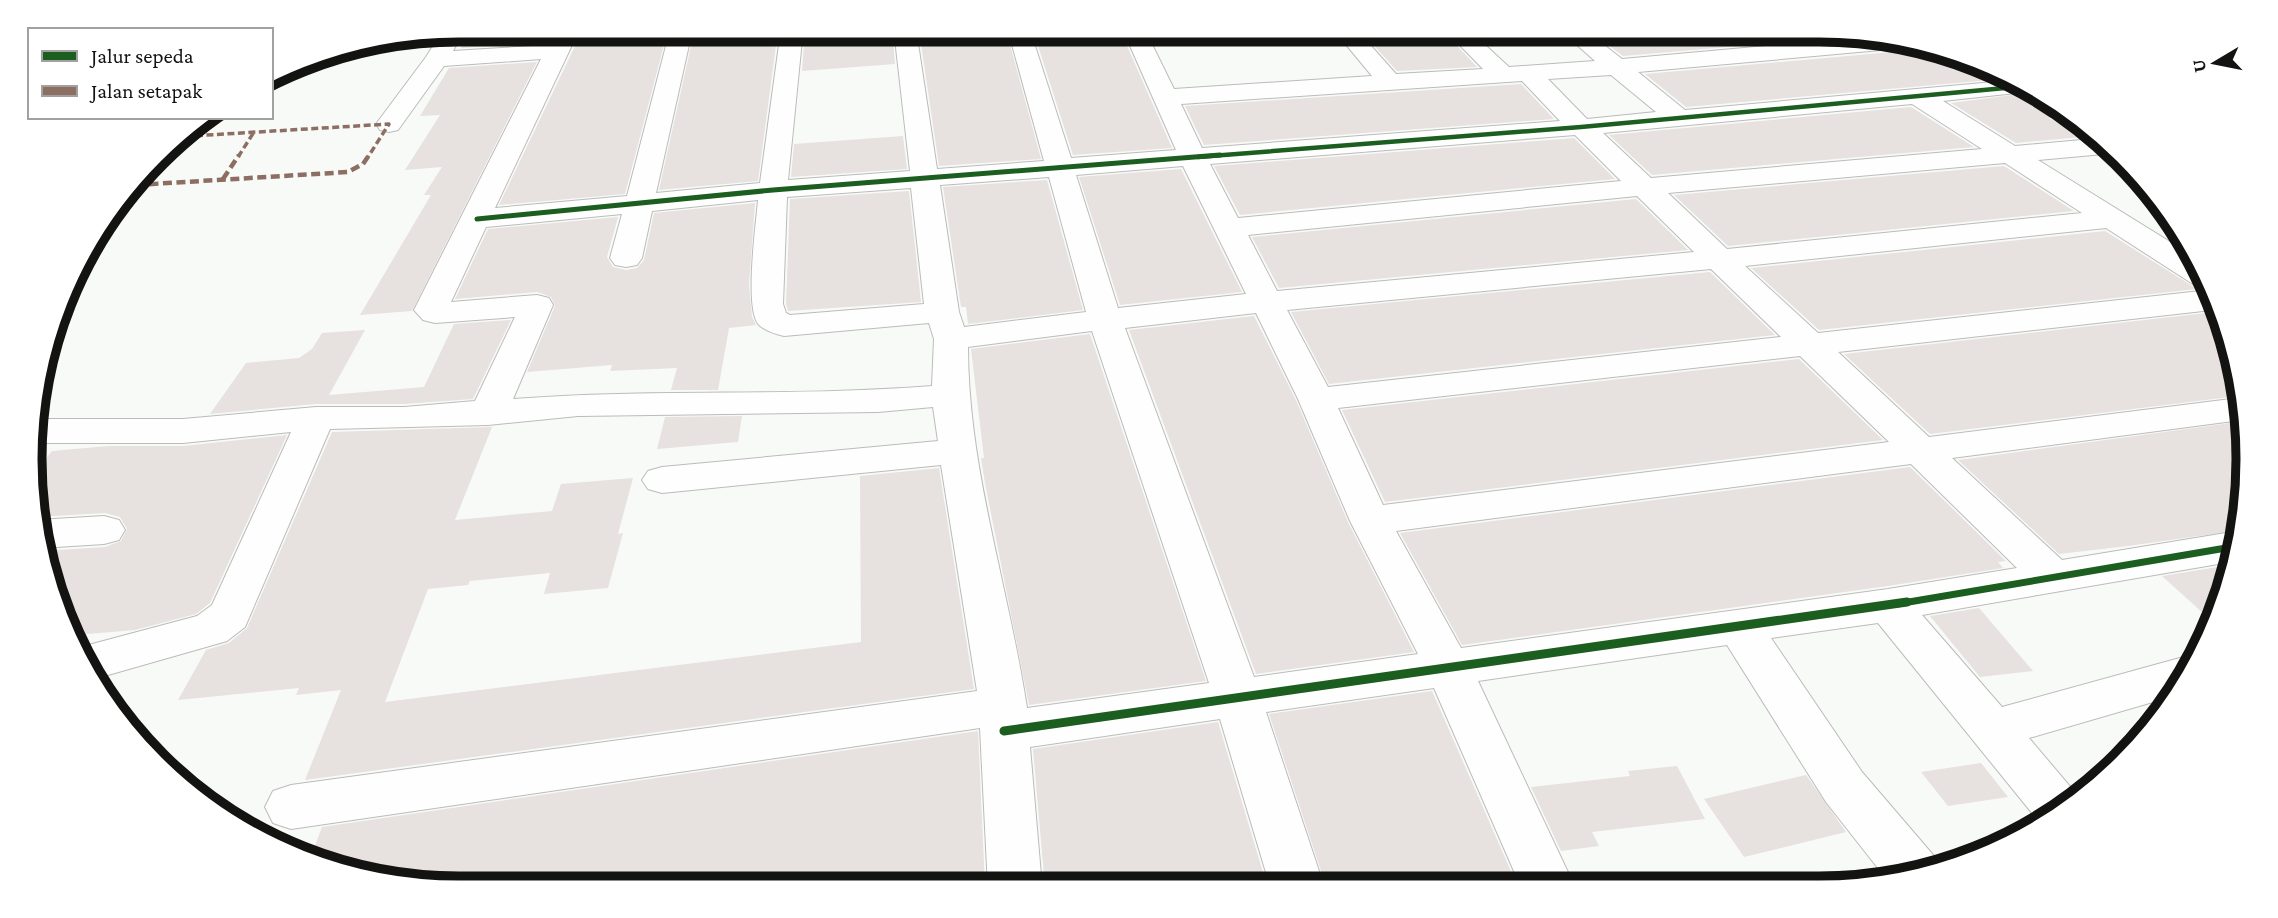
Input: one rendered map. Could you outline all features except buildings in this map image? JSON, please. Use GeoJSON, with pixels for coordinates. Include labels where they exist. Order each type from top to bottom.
{"type":"FeatureCollection","features":[{"type":"Feature","properties":{"kind":"street"},"geometry":{"type":"LineString","coordinates":[[389,124],[437,60],[447,42]]}},
{"type":"Feature","properties":{"kind":"street"},"geometry":{"type":"LineString","coordinates":[[437,60],[492,66],[555,42]]}},
{"type":"Feature","properties":{"kind":"street"},"geometry":{"type":"LineString","coordinates":[[488,414],[537,307],[534,304],[435,313],[431,310],[562,42]]}},
{"type":"Feature","properties":{"kind":"street"},"geometry":{"type":"LineString","coordinates":[[626,258],[637,203],[681,42]]}},
{"type":"Feature","properties":{"kind":"street"},"geometry":{"type":"LineString","coordinates":[[791,42],[773,190],[767,304],[771,318],[784,326],[946,325],[1105,318],[2111,219]]}},
{"type":"Feature","properties":{"kind":"street"},"geometry":{"type":"LineString","coordinates":[[906,42],[923,180],[946,325],[950,395],[1003,718],[1014,876]]}},
{"type":"Feature","properties":{"kind":"street"},"geometry":{"type":"LineString","coordinates":[[1023,42],[1105,318],[1237,696],[1294,876]]}},
{"type":"Feature","properties":{"kind":"street"},"geometry":{"type":"LineString","coordinates":[[1139,42],[1193,158],[1316,399],[1370,521],[1449,669],[1543,876]]}},
{"type":"Feature","properties":{"kind":"street"},"geometry":{"type":"LineString","coordinates":[[1355,42],[1389,81]]}},
{"type":"Feature","properties":{"kind":"street"},"geometry":{"type":"LineString","coordinates":[[1472,42],[1581,127],[2052,576]]}},
{"type":"Feature","properties":{"kind":"street"},"geometry":{"type":"LineString","coordinates":[[1586,42],[1679,118]]}},
{"type":"Feature","properties":{"kind":"street"},"geometry":{"type":"LineString","coordinates":[[1702,42],[1724,57]]}},
{"type":"Feature","properties":{"kind":"street"},"geometry":{"type":"LineString","coordinates":[[1165,97],[1617,67],[1862,45]]}},
{"type":"Feature","properties":{"kind":"street"},"geometry":{"type":"LineString","coordinates":[[477,219],[773,190],[1581,127],[2008,88]]}},
{"type":"Feature","properties":{"kind":"street"},"geometry":{"type":"LineString","coordinates":[[1915,95],[2189,268]]}},
{"type":"Feature","properties":{"kind":"street"},"geometry":{"type":"LineString","coordinates":[[1229,228],[1644,187],[2096,147]]}},
{"type":"Feature","properties":{"kind":"street"},"geometry":{"type":"LineString","coordinates":[[1316,399],[2205,301]]}},
{"type":"Feature","properties":{"kind":"street"},"geometry":{"type":"LineString","coordinates":[[43,433],[183,432],[316,418],[488,414],[578,405],[878,401],[950,395]]}},
{"type":"Feature","properties":{"kind":"street"},"geometry":{"type":"LineString","coordinates":[[1370,521],[2233,410]]}},
{"type":"Feature","properties":{"kind":"street"},"geometry":{"type":"LineString","coordinates":[[95,661],[211,629],[229,615],[316,418]]}},
{"type":"Feature","properties":{"kind":"street"},"geometry":{"type":"LineString","coordinates":[[662,480],[958,451]]}},
{"type":"Feature","properties":{"kind":"street"},"geometry":{"type":"LineString","coordinates":[[49,533],[104,530]]}},
{"type":"Feature","properties":{"kind":"street"},"geometry":{"type":"LineString","coordinates":[[291,807],[1003,718],[1237,696],[1449,669],[1888,605],[2226,548]]}},
{"type":"Feature","properties":{"kind":"street"},"geometry":{"type":"LineString","coordinates":[[1888,605],[2055,803]]}},
{"type":"Feature","properties":{"kind":"street"},"geometry":{"type":"LineString","coordinates":[[1739,626],[1844,788],[1909,866]]}},
{"type":"Feature","properties":{"kind":"street"},"geometry":{"type":"LineString","coordinates":[[1994,729],[2174,678]]}},
{"type":"Feature","properties":{"kind":"marked path"},"geometry":{"type":"LineString","coordinates":[[145,184],[348,172],[363,164],[389,124],[195,136]]}},
{"type":"Feature","properties":{"kind":"marked path"},"geometry":{"type":"LineString","coordinates":[[223,179],[254,132]]}},
{"type":"Feature","properties":{"kind":"cycle path"},"geometry":{"type":"LineString","coordinates":[[477,219],[773,190],[1581,127],[2008,88]]}},
{"type":"Feature","properties":{"kind":"cycle path"},"geometry":{"type":"LineString","coordinates":[[1004,731],[1888,605],[2226,548]]}}]}
